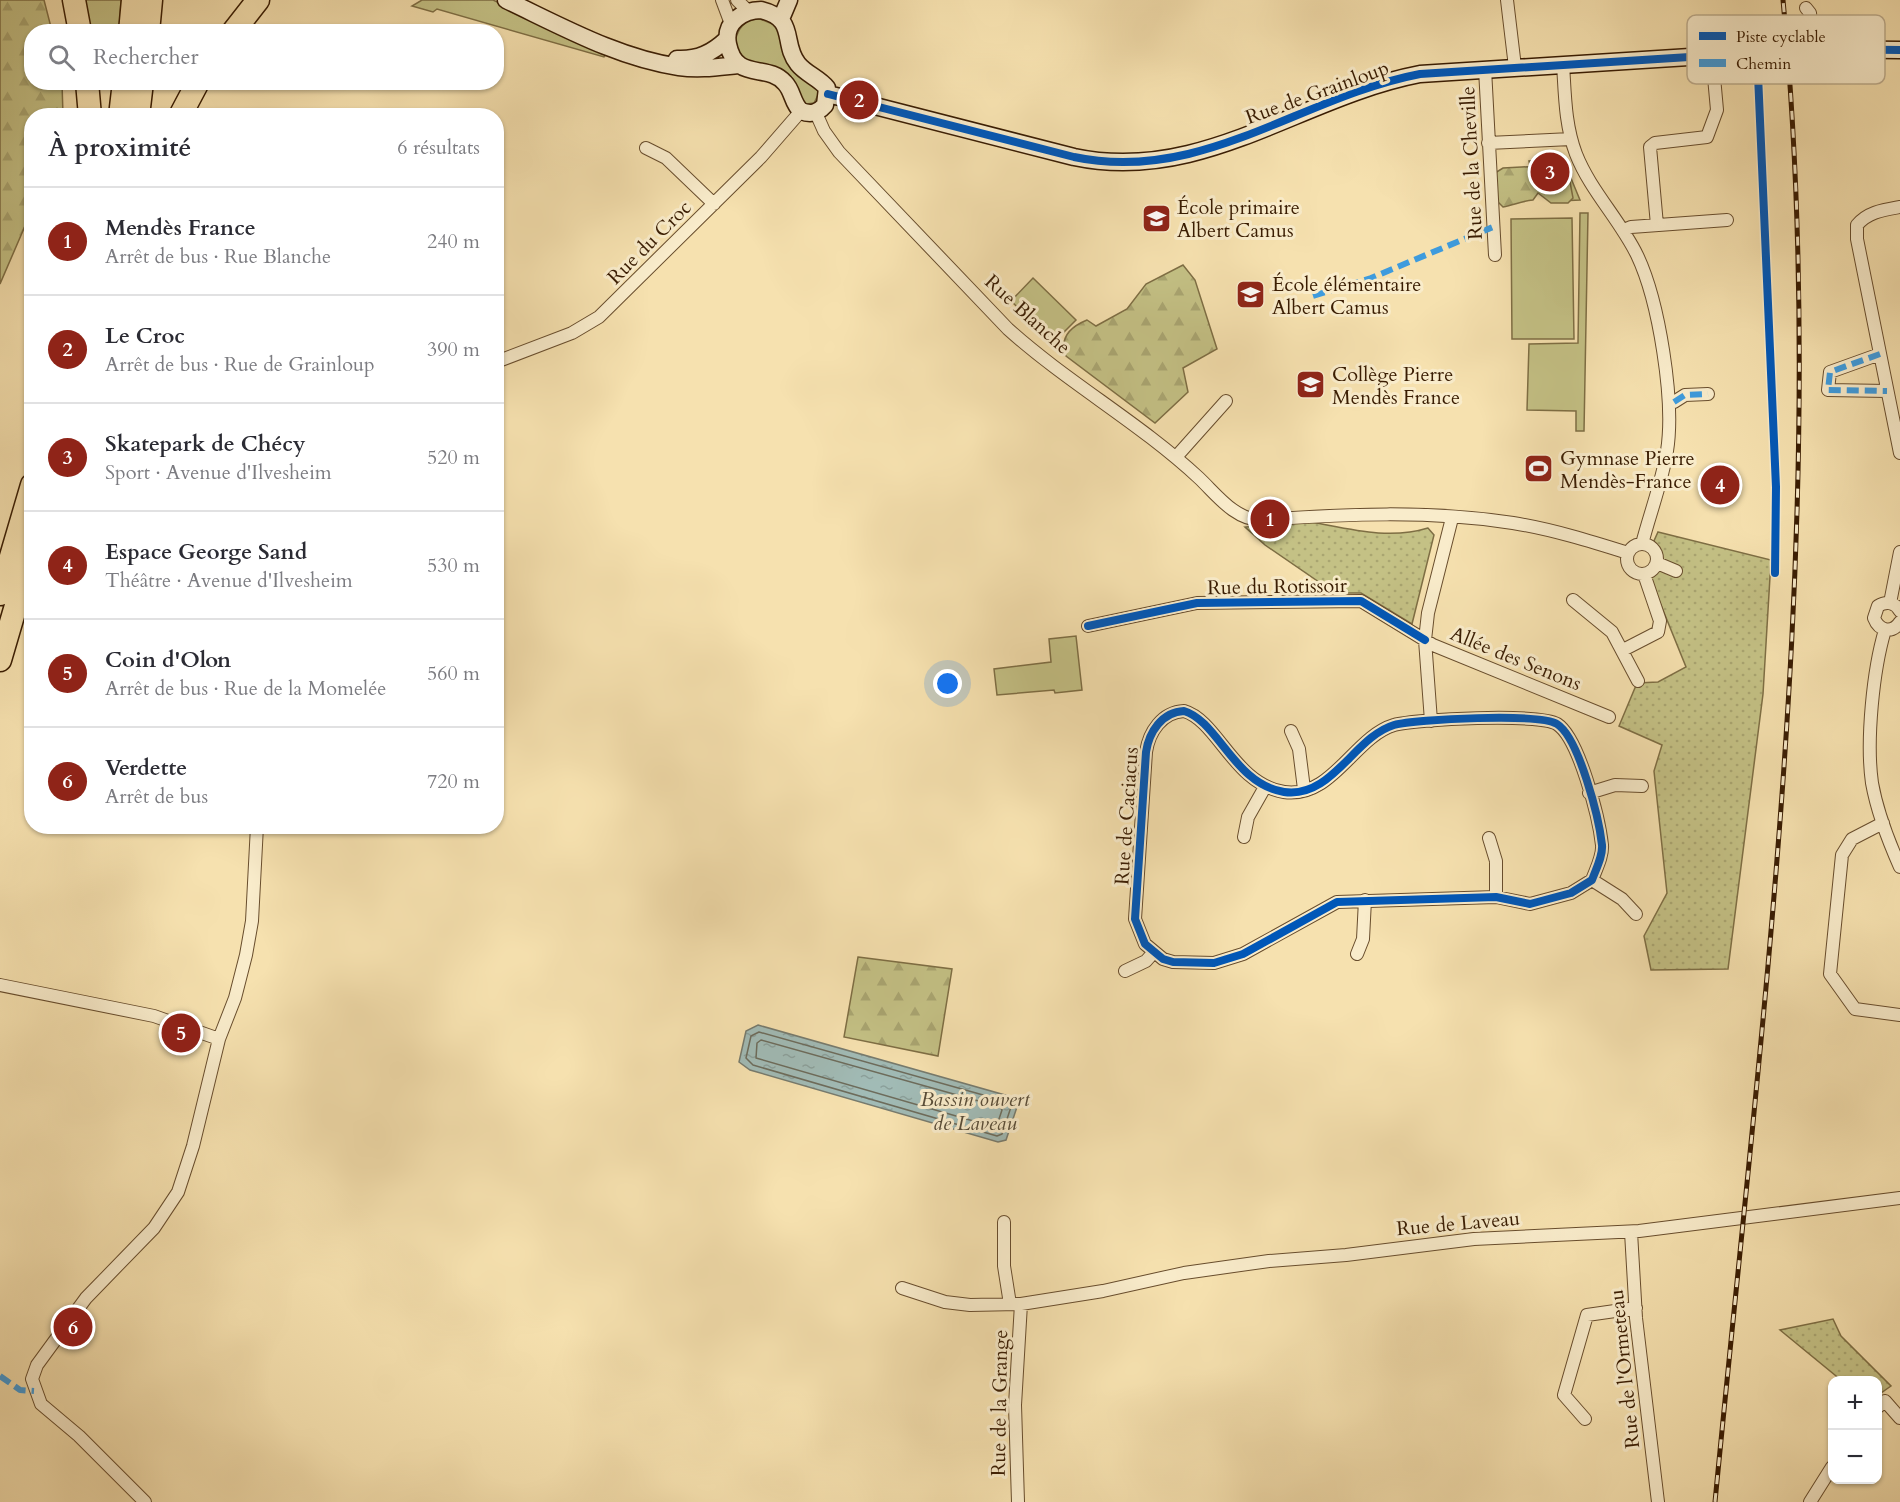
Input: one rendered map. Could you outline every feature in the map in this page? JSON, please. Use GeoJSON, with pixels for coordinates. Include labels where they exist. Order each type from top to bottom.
{"type":"FeatureCollection","features":[{"type":"Feature","properties":{"kind":"highway"},"geometry":{"type":"LineString","coordinates":[[74,0],[78,24]]}},
{"type":"Feature","properties":{"kind":"highway"},"geometry":{"type":"LineString","coordinates":[[131,24],[133,0]]}},
{"type":"Feature","properties":{"kind":"highway"},"geometry":{"type":"LineString","coordinates":[[149,24],[151,0]]}},
{"type":"Feature","properties":{"kind":"highway"},"geometry":{"type":"LineString","coordinates":[[228,24],[238,0]]}},
{"type":"Feature","properties":{"kind":"highway"},"geometry":{"type":"LineString","coordinates":[[239,24],[258,0]]}},
{"type":"Feature","properties":{"kind":"highway"},"geometry":{"type":"LineString","coordinates":[[88,90],[89,108]]}},
{"type":"Feature","properties":{"kind":"highway"},"geometry":{"type":"LineString","coordinates":[[121,108],[123,90]]}},
{"type":"Feature","properties":{"kind":"highway"},"geometry":{"type":"LineString","coordinates":[[139,108],[141,90]]}},
{"type":"Feature","properties":{"kind":"highway"},"geometry":{"type":"LineString","coordinates":[[184,108],[194,90]]}},
{"type":"Feature","properties":{"kind":"highway"},"geometry":{"type":"LineString","coordinates":[[0,594],[24,512]]}},
{"type":"Feature","properties":{"kind":"highway"},"geometry":{"type":"LineString","coordinates":[[0,660],[24,578]]}},
{"type":"Feature","properties":{"kind":"street"},"geometry":{"type":"LineString","coordinates":[[506,0],[576,34],[658,63],[693,69],[738,65],[774,75],[785,82],[809,112],[825,105],[828,94],[823,83],[807,72],[794,57],[789,35],[781,19],[755,5],[729,31],[713,52],[702,57],[675,59],[635,49],[608,39],[523,0]]}},
{"type":"Feature","properties":{"kind":"street"},"geometry":{"type":"LineString","coordinates":[[722,0],[729,31],[729,51],[738,65]]}},
{"type":"Feature","properties":{"kind":"street"},"geometry":{"type":"LineString","coordinates":[[781,19],[789,0]]}},
{"type":"Feature","properties":{"kind":"street"},"geometry":{"type":"LineString","coordinates":[[1507,0],[1515,67]]}},
{"type":"Feature","properties":{"kind":"street"},"geometry":{"type":"LineString","coordinates":[[1806,8],[1810,15]]}},
{"type":"Feature","properties":{"kind":"street","name":"Rue de Grainloup"},"geometry":{"type":"LineString","coordinates":[[1885,50],[1900,50]]}},
{"type":"Feature","properties":{"kind":"street","name":"Rue de Grainloup"},"geometry":{"type":"LineString","coordinates":[[828,94],[1095,162],[1135,164],[1167,161],[1203,151],[1392,80],[1420,74],[1687,57]]}},
{"type":"Feature","properties":{"kind":"street"},"geometry":{"type":"LineString","coordinates":[[1563,64],[1570,139],[1584,171],[1624,230],[1638,256],[1659,321],[1668,402],[1668,449],[1642,544]]}},
{"type":"Feature","properties":{"kind":"street","name":"Rue de la Cheville"},"geometry":{"type":"LineString","coordinates":[[1485,69],[1495,255]]}},
{"type":"Feature","properties":{"kind":"street"},"geometry":{"type":"LineString","coordinates":[[1657,225],[1650,147],[1655,143],[1707,136],[1717,110],[1715,84]]}},
{"type":"Feature","properties":{"kind":"street","name":"Rue du Croc"},"geometry":{"type":"LineString","coordinates":[[504,359],[572,333],[599,317],[774,143],[809,112]]}},
{"type":"Feature","properties":{"kind":"street","name":"Rue Blanche"},"geometry":{"type":"LineString","coordinates":[[809,112],[839,152],[1008,329],[1032,350],[1176,457],[1241,517],[1255,520],[1385,514],[1452,518]]}},
{"type":"Feature","properties":{"kind":"street"},"geometry":{"type":"LineString","coordinates":[[1488,143],[1570,139]]}},
{"type":"Feature","properties":{"kind":"street"},"geometry":{"type":"LineString","coordinates":[[646,148],[666,158],[714,204]]}},
{"type":"Feature","properties":{"kind":"street"},"geometry":{"type":"LineString","coordinates":[[1900,207],[1864,217],[1857,225],[1857,239],[1900,453]]}},
{"type":"Feature","properties":{"kind":"street"},"geometry":{"type":"LineString","coordinates":[[1624,230],[1727,220]]}},
{"type":"Feature","properties":{"kind":"street"},"geometry":{"type":"LineString","coordinates":[[1880,354],[1830,372],[1828,390],[1887,391]]}},
{"type":"Feature","properties":{"kind":"street"},"geometry":{"type":"LineString","coordinates":[[1674,402],[1685,396],[1707,394]]}},
{"type":"Feature","properties":{"kind":"street"},"geometry":{"type":"LineString","coordinates":[[1176,457],[1226,401]]}},
{"type":"Feature","properties":{"kind":"street"},"geometry":{"type":"LineString","coordinates":[[1452,518],[1514,523],[1628,553]]}},
{"type":"Feature","properties":{"kind":"street","name":"Allée des Senons"},"geometry":{"type":"LineString","coordinates":[[1452,518],[1428,613],[1425,640],[1609,717]]}},
{"type":"Feature","properties":{"kind":"street"},"geometry":{"type":"LineString","coordinates":[[1623,650],[1658,632],[1660,621],[1646,579],[1628,566],[1628,553],[1635,545],[1642,544],[1655,552],[1657,563],[1646,579]]}},
{"type":"Feature","properties":{"kind":"street"},"geometry":{"type":"LineString","coordinates":[[1900,552],[1895,607],[1878,606],[1874,614],[1878,626],[1885,630],[1894,628],[1900,622]]}},
{"type":"Feature","properties":{"kind":"street"},"geometry":{"type":"LineString","coordinates":[[1657,563],[1676,571]]}},
{"type":"Feature","properties":{"kind":"street"},"geometry":{"type":"LineString","coordinates":[[1573,600],[1608,628],[1623,650],[1638,681]]}},
{"type":"Feature","properties":{"kind":"street","name":"Rue du Rotissoir"},"geometry":{"type":"LineString","coordinates":[[1088,626],[1197,603],[1361,601],[1425,640]]}},
{"type":"Feature","properties":{"kind":"street"},"geometry":{"type":"LineString","coordinates":[[1885,630],[1877,663],[1872,725],[1872,782],[1883,823],[1900,867]]}},
{"type":"Feature","properties":{"kind":"street"},"geometry":{"type":"LineString","coordinates":[[1425,640],[1431,721]]}},
{"type":"Feature","properties":{"kind":"street","name":"Rue de Caciacus"},"geometry":{"type":"LineString","coordinates":[[1153,953],[1141,938],[1135,919],[1146,752],[1153,730],[1172,712],[1190,713],[1237,763],[1265,787]]}},
{"type":"Feature","properties":{"kind":"street"},"geometry":{"type":"LineString","coordinates":[[1125,970],[1146,960],[1153,953],[1173,962],[1227,960],[1243,954],[1325,906],[1337,902],[1496,897],[1520,904],[1542,902],[1571,893],[1592,880],[1602,844],[1571,737],[1556,723],[1530,718],[1431,721],[1391,726],[1371,739],[1332,775],[1304,789],[1286,792],[1265,787],[1248,817],[1244,837]]}},
{"type":"Feature","properties":{"kind":"street"},"geometry":{"type":"LineString","coordinates":[[1291,731],[1299,750],[1304,789]]}},
{"type":"Feature","properties":{"kind":"street"},"geometry":{"type":"LineString","coordinates":[[1589,793],[1615,785],[1642,786]]}},
{"type":"Feature","properties":{"kind":"street"},"geometry":{"type":"LineString","coordinates":[[1883,823],[1852,839],[1842,855],[1830,974],[1855,1010],[1900,1015]]}},
{"type":"Feature","properties":{"kind":"street"},"geometry":{"type":"LineString","coordinates":[[145,1502],[80,1436],[41,1404],[34,1391],[34,1372],[86,1298],[154,1228],[178,1192],[219,1039],[235,998],[250,932],[256,834]]}},
{"type":"Feature","properties":{"kind":"street"},"geometry":{"type":"LineString","coordinates":[[1489,838],[1496,861],[1496,897]]}},
{"type":"Feature","properties":{"kind":"street"},"geometry":{"type":"LineString","coordinates":[[1592,880],[1622,899],[1636,914]]}},
{"type":"Feature","properties":{"kind":"street"},"geometry":{"type":"LineString","coordinates":[[1357,954],[1364,939],[1365,900]]}},
{"type":"Feature","properties":{"kind":"street"},"geometry":{"type":"LineString","coordinates":[[0,985],[154,1016],[219,1039]]}},
{"type":"Feature","properties":{"kind":"street","name":"Rue de Laveau"},"geometry":{"type":"LineString","coordinates":[[903,1288],[945,1302],[970,1305],[1016,1304],[1103,1291],[1184,1273],[1269,1261],[1346,1255],[1474,1239],[1631,1232],[1900,1198]]}},
{"type":"Feature","properties":{"kind":"street","name":"Rue de la Grange"},"geometry":{"type":"LineString","coordinates":[[1004,1222],[1004,1266],[1016,1304],[1015,1406],[1018,1502]]}},
{"type":"Feature","properties":{"kind":"street","name":"Rue de l'Ormeteau"},"geometry":{"type":"LineString","coordinates":[[1631,1232],[1636,1308],[1658,1502]]}},
{"type":"Feature","properties":{"kind":"street"},"geometry":{"type":"LineString","coordinates":[[1585,1419],[1564,1395],[1587,1315],[1636,1308]]}},
{"type":"Feature","properties":{"kind":"street"},"geometry":{"type":"LineString","coordinates":[[1882,1404],[1885,1401],[1900,1418]]}},
{"type":"Feature","properties":{"kind":"street"},"geometry":{"type":"LineString","coordinates":[[1810,1502],[1828,1475]]}},
{"type":"Feature","properties":{"kind":"green space"},"geometry":{"type":"Polygon","coordinates":[[[0,0],[44,0],[50,24],[24,24],[24,90],[62,90],[63,108],[24,108],[24,228],[0,284],[0,0]]]}},
{"type":"Feature","properties":{"kind":"green space"},"geometry":{"type":"Polygon","coordinates":[[[81,0],[121,0],[119,24],[86,24],[81,0]]]}},
{"type":"Feature","properties":{"kind":"green space"},"geometry":{"type":"Polygon","coordinates":[[[422,0],[493,0],[607,53],[604,57],[504,28],[504,24],[489,24],[437,9],[433,12],[412,6],[422,0]]]}},
{"type":"Feature","properties":{"kind":"green space"},"geometry":{"type":"Polygon","coordinates":[[[753,19],[760,19],[775,25],[817,88],[819,93],[814,103],[806,104],[743,60],[734,45],[736,36],[745,23],[753,19]]]}},
{"type":"Feature","properties":{"kind":"green space"},"geometry":{"type":"Polygon","coordinates":[[[1563,159],[1580,200],[1558,201],[1533,183],[1529,161],[1563,159]]]}},
{"type":"Feature","properties":{"kind":"green space"},"geometry":{"type":"Polygon","coordinates":[[[1543,166],[1568,171],[1573,198],[1568,203],[1551,203],[1538,193],[1533,200],[1503,207],[1497,201],[1495,173],[1503,168],[1543,166]]]}},
{"type":"Feature","properties":{"kind":"green space"},"geometry":{"type":"Polygon","coordinates":[[[1580,213],[1588,213],[1584,431],[1576,431],[1576,411],[1527,410],[1529,344],[1578,343],[1580,213]]]}},
{"type":"Feature","properties":{"kind":"green space"},"geometry":{"type":"Polygon","coordinates":[[[1572,218],[1574,339],[1512,339],[1511,219],[1572,218]]]}},
{"type":"Feature","properties":{"kind":"green space"},"geometry":{"type":"Polygon","coordinates":[[[1183,265],[1195,280],[1217,349],[1183,368],[1188,392],[1155,423],[1066,356],[1064,344],[1068,334],[1076,326],[1087,320],[1096,326],[1127,309],[1146,284],[1183,265]]]}},
{"type":"Feature","properties":{"kind":"green space"},"geometry":{"type":"Polygon","coordinates":[[[1033,278],[1076,320],[1054,342],[1011,301],[1033,278]]]}},
{"type":"Feature","properties":{"kind":"green space"},"geometry":{"type":"Polygon","coordinates":[[[1311,522],[1384,533],[1428,528],[1434,535],[1412,624],[1361,593],[1335,593],[1265,545],[1245,527],[1311,522]]]}},
{"type":"Feature","properties":{"kind":"green space"},"geometry":{"type":"Polygon","coordinates":[[[1658,532],[1771,560],[1763,694],[1728,969],[1651,970],[1644,936],[1667,893],[1654,771],[1662,745],[1619,726],[1637,683],[1658,682],[1686,667],[1650,578],[1658,571],[1663,559],[1659,548],[1653,543],[1658,532]]]}},
{"type":"Feature","properties":{"kind":"green space"},"geometry":{"type":"Polygon","coordinates":[[[1076,636],[1082,690],[997,695],[994,669],[1051,662],[1049,639],[1076,636]]]}},
{"type":"Feature","properties":{"kind":"green space"},"geometry":{"type":"Polygon","coordinates":[[[858,957],[952,969],[938,1056],[844,1037],[858,957]]]}},
{"type":"Feature","properties":{"kind":"green space"},"geometry":{"type":"Polygon","coordinates":[[[1833,1319],[1841,1336],[1881,1376],[1836,1376],[1780,1330],[1833,1319]]]}},
{"type":"Feature","properties":{"kind":"green space"},"geometry":{"type":"Polygon","coordinates":[[[1882,1377],[1891,1386],[1882,1392],[1882,1377]]]}},
{"type":"Feature","properties":{"kind":"water","name":"Bassin ouvert de Laveau"},"geometry":{"type":"Polygon","coordinates":[[[758,1025],[1012,1097],[1018,1104],[1006,1140],[998,1142],[750,1070],[739,1062],[746,1031],[758,1025]]]}},
{"type":"Feature","properties":{"kind":"railway"},"geometry":{"type":"LineString","coordinates":[[1783,0],[1784,15]]}},
{"type":"Feature","properties":{"kind":"railway"},"geometry":{"type":"LineString","coordinates":[[1715,1502],[1770,940],[1785,752],[1795,564],[1799,376],[1796,188],[1789,84]]}},
{"type":"Feature","properties":{"kind":"marked path"},"geometry":{"type":"LineString","coordinates":[[1313,296],[1371,278],[1493,227]]}},
{"type":"Feature","properties":{"kind":"marked path"},"geometry":{"type":"LineString","coordinates":[[1880,354],[1830,372],[1828,390],[1887,391]]}},
{"type":"Feature","properties":{"kind":"marked path"},"geometry":{"type":"LineString","coordinates":[[1674,402],[1685,395],[1708,394]]}},
{"type":"Feature","properties":{"kind":"marked path"},"geometry":{"type":"LineString","coordinates":[[0,1376],[20,1390],[34,1391]]}},
{"type":"Feature","properties":{"kind":"cycle path"},"geometry":{"type":"LineString","coordinates":[[1885,50],[1900,50]]}},
{"type":"Feature","properties":{"kind":"cycle path"},"geometry":{"type":"LineString","coordinates":[[828,94],[1074,157],[1121,162],[1165,159],[1208,149],[1333,100],[1376,85],[1420,74],[1687,57]]}},
{"type":"Feature","properties":{"kind":"cycle path"},"geometry":{"type":"LineString","coordinates":[[1758,84],[1776,487],[1775,573]]}},
{"type":"Feature","properties":{"kind":"cycle path"},"geometry":{"type":"LineString","coordinates":[[1088,626],[1197,603],[1361,601],[1425,640]]}},
{"type":"Feature","properties":{"kind":"cycle path"},"geometry":{"type":"LineString","coordinates":[[1184,711],[1196,717],[1207,727],[1252,777],[1267,787],[1284,792],[1301,792],[1316,786],[1367,742],[1394,725],[1451,719],[1504,718],[1557,724],[1573,745],[1587,780],[1602,845],[1599,862],[1592,880],[1571,893],[1530,904],[1496,897],[1337,902],[1243,954],[1214,963],[1173,962],[1163,959],[1145,944],[1135,919],[1146,752],[1150,737],[1158,724],[1169,715],[1184,711]]}},
{"type":"Feature","properties":{"kind":"place","name":"Le Croc"},"geometry":{"type":"Point","coordinates":[859,100]}},
{"type":"Feature","properties":{"kind":"place","name":"Skatepark de Chécy"},"geometry":{"type":"Point","coordinates":[1550,172]}},
{"type":"Feature","properties":{"kind":"place","name":"École primaire Albert Camus"},"geometry":{"type":"Point","coordinates":[1156,218]}},
{"type":"Feature","properties":{"kind":"place","name":"École élémentaire Albert Camus"},"geometry":{"type":"Point","coordinates":[1251,295]}},
{"type":"Feature","properties":{"kind":"place","name":"Collège Pierre Mendès France"},"geometry":{"type":"Point","coordinates":[1311,385]}},
{"type":"Feature","properties":{"kind":"place","name":"Gymnase Pierre Mendès-France"},"geometry":{"type":"Point","coordinates":[1539,469]}},
{"type":"Feature","properties":{"kind":"place","name":"Espace George Sand"},"geometry":{"type":"Point","coordinates":[1720,485]}},
{"type":"Feature","properties":{"kind":"place","name":"Mendès France"},"geometry":{"type":"Point","coordinates":[1270,519]}},
{"type":"Feature","properties":{"kind":"place","name":"Coin d'Olon"},"geometry":{"type":"Point","coordinates":[181,1033]}},
{"type":"Feature","properties":{"kind":"place","name":"Verdette"},"geometry":{"type":"Point","coordinates":[73,1327]}}]}
